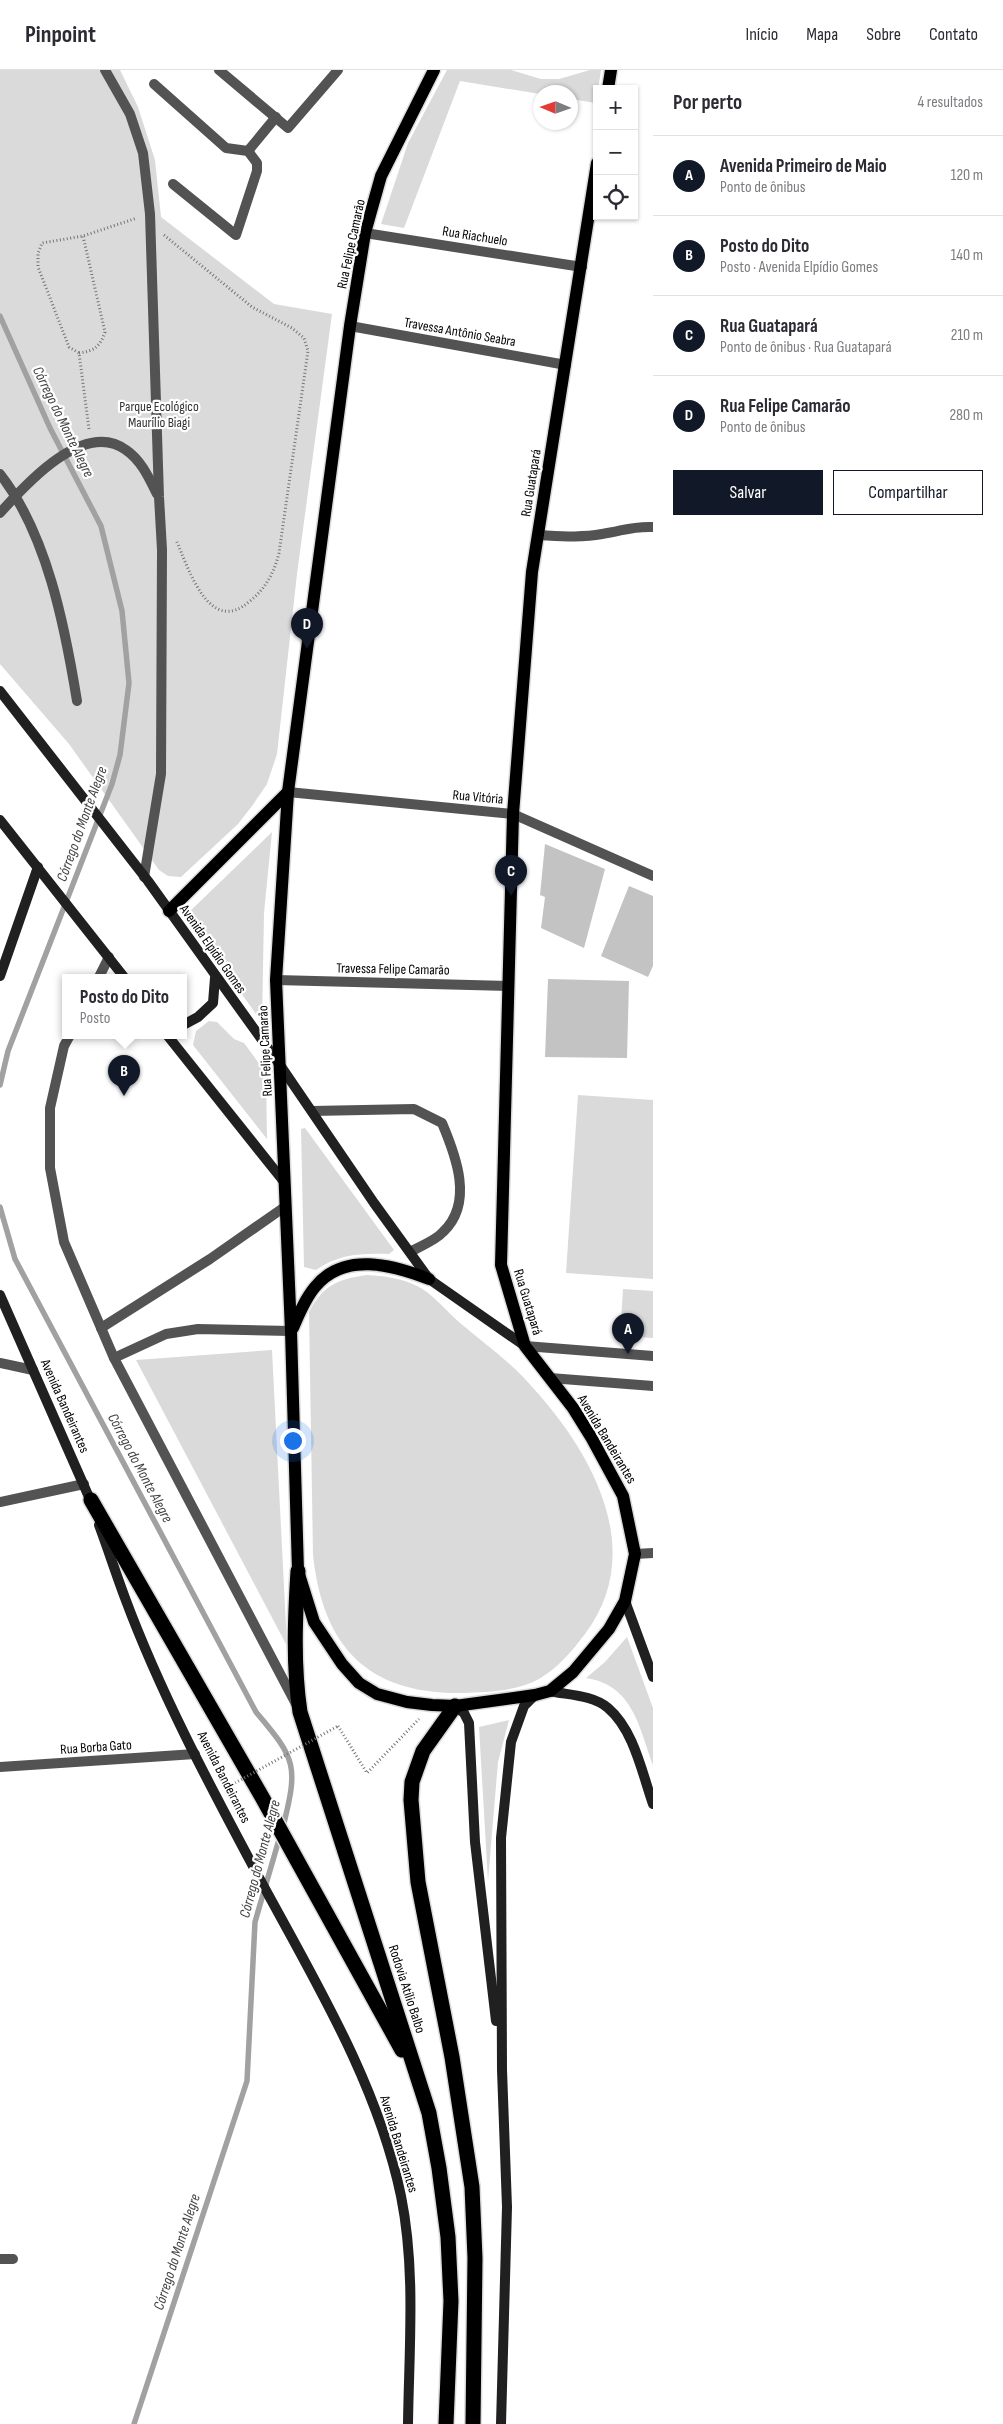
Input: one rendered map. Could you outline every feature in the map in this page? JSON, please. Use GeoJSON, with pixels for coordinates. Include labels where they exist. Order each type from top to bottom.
{"type":"FeatureCollection","features":[{"type":"Feature","properties":{"kind":"highway"},"geometry":{"type":"LineString","coordinates":[[91,1500],[361,1972],[422,2087]]}},
{"type":"Feature","properties":{"kind":"highway","name":"Rodovia Atílio Balbo"},"geometry":{"type":"LineString","coordinates":[[298,1572],[294,1649],[295,1678],[300,1712],[422,2087],[439,2168],[448,2237],[450,2301],[446,2424]]}},
{"type":"Feature","properties":{"kind":"highway","name":"Rodovia Atílio Balbo"},"geometry":{"type":"LineString","coordinates":[[455,1706],[423,1751],[412,1782],[410,1800],[418,1882],[452,2057],[472,2187],[475,2258],[473,2424]]}},
{"type":"Feature","properties":{"kind":"main road","name":"Rua Felipe Camarão"},"geometry":{"type":"LineString","coordinates":[[291,1331],[276,980],[288,792],[350,326],[365,234],[381,176],[434,70]]}},
{"type":"Feature","properties":{"kind":"main road"},"geometry":{"type":"LineString","coordinates":[[608,85],[610,70]]}},
{"type":"Feature","properties":{"kind":"main road","name":"Rua Guatapará"},"geometry":{"type":"LineString","coordinates":[[525,1346],[501,1265],[513,814],[532,572],[595,175]]}},
{"type":"Feature","properties":{"kind":"main road","name":"Avenida Elpídio Gomes"},"geometry":{"type":"LineString","coordinates":[[0,691],[4,701],[82,796],[169,911],[215,978],[280,1065],[429,1279]]}},
{"type":"Feature","properties":{"kind":"main road"},"geometry":{"type":"LineString","coordinates":[[169,911],[288,792]]}},
{"type":"Feature","properties":{"kind":"main road"},"geometry":{"type":"LineString","coordinates":[[2,827],[38,867],[122,974]]}},
{"type":"Feature","properties":{"kind":"main road"},"geometry":{"type":"LineString","coordinates":[[0,976],[38,867]]}},
{"type":"Feature","properties":{"kind":"main road"},"geometry":{"type":"LineString","coordinates":[[187,1023],[198,1017],[213,1003],[215,978]]}},
{"type":"Feature","properties":{"kind":"main road"},"geometry":{"type":"LineString","coordinates":[[170,1039],[285,1183]]}},
{"type":"Feature","properties":{"kind":"main road"},"geometry":{"type":"LineString","coordinates":[[291,1331],[302,1307],[316,1286],[332,1273],[349,1265],[366,1263],[383,1265],[405,1270],[429,1279]]}},
{"type":"Feature","properties":{"kind":"main road","name":"Avenida Bandeirantes"},"geometry":{"type":"LineString","coordinates":[[291,1331],[298,1572],[314,1622],[342,1664],[359,1683],[377,1694],[406,1702],[432,1706],[455,1706],[535,1696],[550,1691],[573,1672],[583,1660],[608,1629],[625,1600],[635,1554],[623,1496],[591,1437],[525,1346],[429,1279]]}},
{"type":"Feature","properties":{"kind":"main road","name":"Avenida Bandeirantes"},"geometry":{"type":"LineString","coordinates":[[0,1295],[91,1500],[125,1600],[195,1754],[352,2057],[377,2116],[401,2196],[408,2241],[410,2286],[408,2424]]}},
{"type":"Feature","properties":{"kind":"main road"},"geometry":{"type":"LineString","coordinates":[[625,1600],[653,1677]]}},
{"type":"Feature","properties":{"kind":"main road"},"geometry":{"type":"LineString","coordinates":[[550,1691],[589,1698],[608,1707],[626,1730],[653,1804]]}},
{"type":"Feature","properties":{"kind":"main road"},"geometry":{"type":"LineString","coordinates":[[502,2424],[507,2207],[502,2070],[501,1838],[511,1742],[524,1706],[535,1696]]}},
{"type":"Feature","properties":{"kind":"main road"},"geometry":{"type":"LineString","coordinates":[[455,1706],[464,1713],[470,1723],[475,1842],[502,2070]]}},
{"type":"Feature","properties":{"kind":"street"},"geometry":{"type":"LineString","coordinates":[[106,70],[130,114],[143,153],[150,219],[158,498],[162,550],[161,774],[144,877]]}},
{"type":"Feature","properties":{"kind":"street"},"geometry":{"type":"LineString","coordinates":[[219,70],[288,128],[338,70]]}},
{"type":"Feature","properties":{"kind":"street"},"geometry":{"type":"LineString","coordinates":[[154,84],[226,148],[248,151],[257,163],[257,172],[236,235],[172,184]]}},
{"type":"Feature","properties":{"kind":"street"},"geometry":{"type":"LineString","coordinates":[[248,151],[276,117]]}},
{"type":"Feature","properties":{"kind":"street","name":"Rua Riachuelo"},"geometry":{"type":"LineString","coordinates":[[365,234],[582,267]]}},
{"type":"Feature","properties":{"kind":"street","name":"Travessa Antônio Seabra"},"geometry":{"type":"LineString","coordinates":[[350,326],[566,365]]}},
{"type":"Feature","properties":{"kind":"street"},"geometry":{"type":"LineString","coordinates":[[0,513],[47,465],[76,449],[91,444],[104,443],[126,449],[143,469],[158,498]]}},
{"type":"Feature","properties":{"kind":"street"},"geometry":{"type":"LineString","coordinates":[[0,474],[16,495],[47,568],[68,642],[78,701]]}},
{"type":"Feature","properties":{"kind":"street"},"geometry":{"type":"LineString","coordinates":[[538,535],[582,537],[631,526],[653,527]]}},
{"type":"Feature","properties":{"kind":"street","name":"Rua Vitória"},"geometry":{"type":"LineString","coordinates":[[288,792],[513,814],[653,876]]}},
{"type":"Feature","properties":{"kind":"street"},"geometry":{"type":"LineString","coordinates":[[100,974],[109,957]]}},
{"type":"Feature","properties":{"kind":"street","name":"Travessa Felipe Camarão"},"geometry":{"type":"LineString","coordinates":[[276,980],[509,986]]}},
{"type":"Feature","properties":{"kind":"street"},"geometry":{"type":"LineString","coordinates":[[68,1039],[64,1046],[50,1108],[50,1168],[64,1242],[114,1358],[300,1712]]}},
{"type":"Feature","properties":{"kind":"street"},"geometry":{"type":"LineString","coordinates":[[312,1111],[414,1109],[442,1123],[455,1154],[461,1195],[456,1216],[443,1233],[410,1252]]}},
{"type":"Feature","properties":{"kind":"street"},"geometry":{"type":"LineString","coordinates":[[101,1328],[210,1260],[286,1206]]}},
{"type":"Feature","properties":{"kind":"street"},"geometry":{"type":"LineString","coordinates":[[114,1358],[166,1334],[198,1329],[291,1331]]}},
{"type":"Feature","properties":{"kind":"street"},"geometry":{"type":"LineString","coordinates":[[525,1346],[653,1356]]}},
{"type":"Feature","properties":{"kind":"street"},"geometry":{"type":"LineString","coordinates":[[0,1363],[32,1370]]}},
{"type":"Feature","properties":{"kind":"street"},"geometry":{"type":"LineString","coordinates":[[550,1378],[653,1386]]}},
{"type":"Feature","properties":{"kind":"street"},"geometry":{"type":"LineString","coordinates":[[0,1502],[84,1484]]}},
{"type":"Feature","properties":{"kind":"street"},"geometry":{"type":"LineString","coordinates":[[635,1554],[653,1553]]}},
{"type":"Feature","properties":{"kind":"street","name":"Rua Borba Gato"},"geometry":{"type":"LineString","coordinates":[[0,1767],[195,1754]]}},
{"type":"Feature","properties":{"kind":"street"},"geometry":{"type":"LineString","coordinates":[[0,2259],[13,2259]]}},
{"type":"Feature","properties":{"kind":"path"},"geometry":{"type":"LineString","coordinates":[[83,236],[105,332],[101,344],[91,352],[78,353],[69,347],[38,267],[38,253],[42,243],[83,236],[150,219],[252,307],[292,328],[304,338],[308,351],[279,553],[275,568],[266,585],[241,608],[230,613],[214,608],[197,585],[173,532]]}},
{"type":"Feature","properties":{"kind":"path"},"geometry":{"type":"LineString","coordinates":[[78,353],[91,444]]}},
{"type":"Feature","properties":{"kind":"path"},"geometry":{"type":"LineString","coordinates":[[235,1783],[338,1726],[367,1772],[432,1706]]}},
{"type":"Feature","properties":{"kind":"green space","name":"Parque Ecológico Maurílio Biagi"},"geometry":{"type":"Polygon","coordinates":[[[0,70],[120,70],[138,107],[155,160],[161,217],[274,304],[332,314],[297,574],[277,754],[267,784],[238,824],[181,877],[168,876],[159,870],[69,744],[0,664],[0,70]]]}},
{"type":"Feature","properties":{"kind":"green space"},"geometry":{"type":"Polygon","coordinates":[[[447,70],[511,70],[541,79],[559,79],[590,70],[601,70],[599,85],[593,85],[593,103],[578,100],[578,85],[533,85],[533,93],[460,81],[404,228],[381,224],[408,143],[447,70]]]}},
{"type":"Feature","properties":{"kind":"green space"},"geometry":{"type":"Polygon","coordinates":[[[272,832],[264,913],[262,1022],[185,916],[272,832]]]}},
{"type":"Feature","properties":{"kind":"green space"},"geometry":{"type":"Polygon","coordinates":[[[209,1021],[217,1022],[234,1039],[244,1043],[266,1073],[267,1139],[193,1045],[196,1031],[209,1021]]]}},
{"type":"Feature","properties":{"kind":"green space"},"geometry":{"type":"Polygon","coordinates":[[[578,1095],[653,1100],[653,1279],[566,1273],[578,1095]]]}},
{"type":"Feature","properties":{"kind":"green space"},"geometry":{"type":"Polygon","coordinates":[[[305,1128],[394,1250],[389,1254],[351,1256],[333,1261],[316,1270],[304,1267],[301,1129],[305,1128]]]}},
{"type":"Feature","properties":{"kind":"green space"},"geometry":{"type":"Polygon","coordinates":[[[367,1275],[399,1279],[423,1289],[516,1370],[548,1405],[570,1434],[589,1466],[603,1499],[611,1533],[612,1567],[604,1601],[585,1634],[570,1653],[552,1670],[531,1683],[503,1690],[464,1693],[431,1691],[402,1685],[377,1675],[357,1660],[340,1640],[327,1616],[318,1588],[313,1555],[309,1312],[320,1295],[332,1285],[340,1281],[367,1275]]]}},
{"type":"Feature","properties":{"kind":"green space"},"geometry":{"type":"Polygon","coordinates":[[[623,1289],[653,1291],[653,1338],[620,1336],[623,1289]]]}},
{"type":"Feature","properties":{"kind":"green space"},"geometry":{"type":"Polygon","coordinates":[[[272,1350],[287,1646],[136,1360],[272,1350]]]}},
{"type":"Feature","properties":{"kind":"green space"},"geometry":{"type":"Polygon","coordinates":[[[627,1637],[653,1708],[653,1765],[638,1723],[624,1699],[614,1689],[602,1682],[586,1678],[605,1662],[627,1637]]]}},
{"type":"Feature","properties":{"kind":"green space"},"geometry":{"type":"Polygon","coordinates":[[[509,1720],[498,1762],[488,1881],[479,1727],[509,1720]]]}},
{"type":"Feature","properties":{"kind":"building"},"geometry":{"type":"Polygon","coordinates":[[[545,844],[605,869],[584,948],[541,928],[545,897],[540,895],[545,844]]]}},
{"type":"Feature","properties":{"kind":"building"},"geometry":{"type":"Polygon","coordinates":[[[629,886],[653,896],[653,966],[648,977],[601,956],[629,886]]]}},
{"type":"Feature","properties":{"kind":"building"},"geometry":{"type":"Polygon","coordinates":[[[548,979],[629,981],[627,1058],[545,1057],[548,979]]]}},
{"type":"Feature","properties":{"kind":"waterway","name":"Córrego do Monte Alegre"},"geometry":{"type":"LineString","coordinates":[[0,316],[50,428],[101,526],[122,611],[129,683],[120,755],[112,784],[8,1051],[0,1085]]}},
{"type":"Feature","properties":{"kind":"waterway","name":"Córrego do Monte Alegre"},"geometry":{"type":"LineString","coordinates":[[0,1207],[15,1259],[256,1712],[270,1728],[287,1753],[292,1776],[283,1827]]}},
{"type":"Feature","properties":{"kind":"waterway","name":"Córrego do Monte Alegre"},"geometry":{"type":"LineString","coordinates":[[134,2424],[247,2081],[255,1922],[280,1836]]}},
{"type":"Feature","properties":{"kind":"place","name":"Rua Felipe Camarão"},"geometry":{"type":"Point","coordinates":[307,649]}},
{"type":"Feature","properties":{"kind":"place","name":"Rua Guatapará"},"geometry":{"type":"Point","coordinates":[511,896]}},
{"type":"Feature","properties":{"kind":"place","name":"Posto do Dito"},"geometry":{"type":"Point","coordinates":[124,1096]}},
{"type":"Feature","properties":{"kind":"place","name":"Avenida Primeiro de Maio"},"geometry":{"type":"Point","coordinates":[628,1354]}}]}
